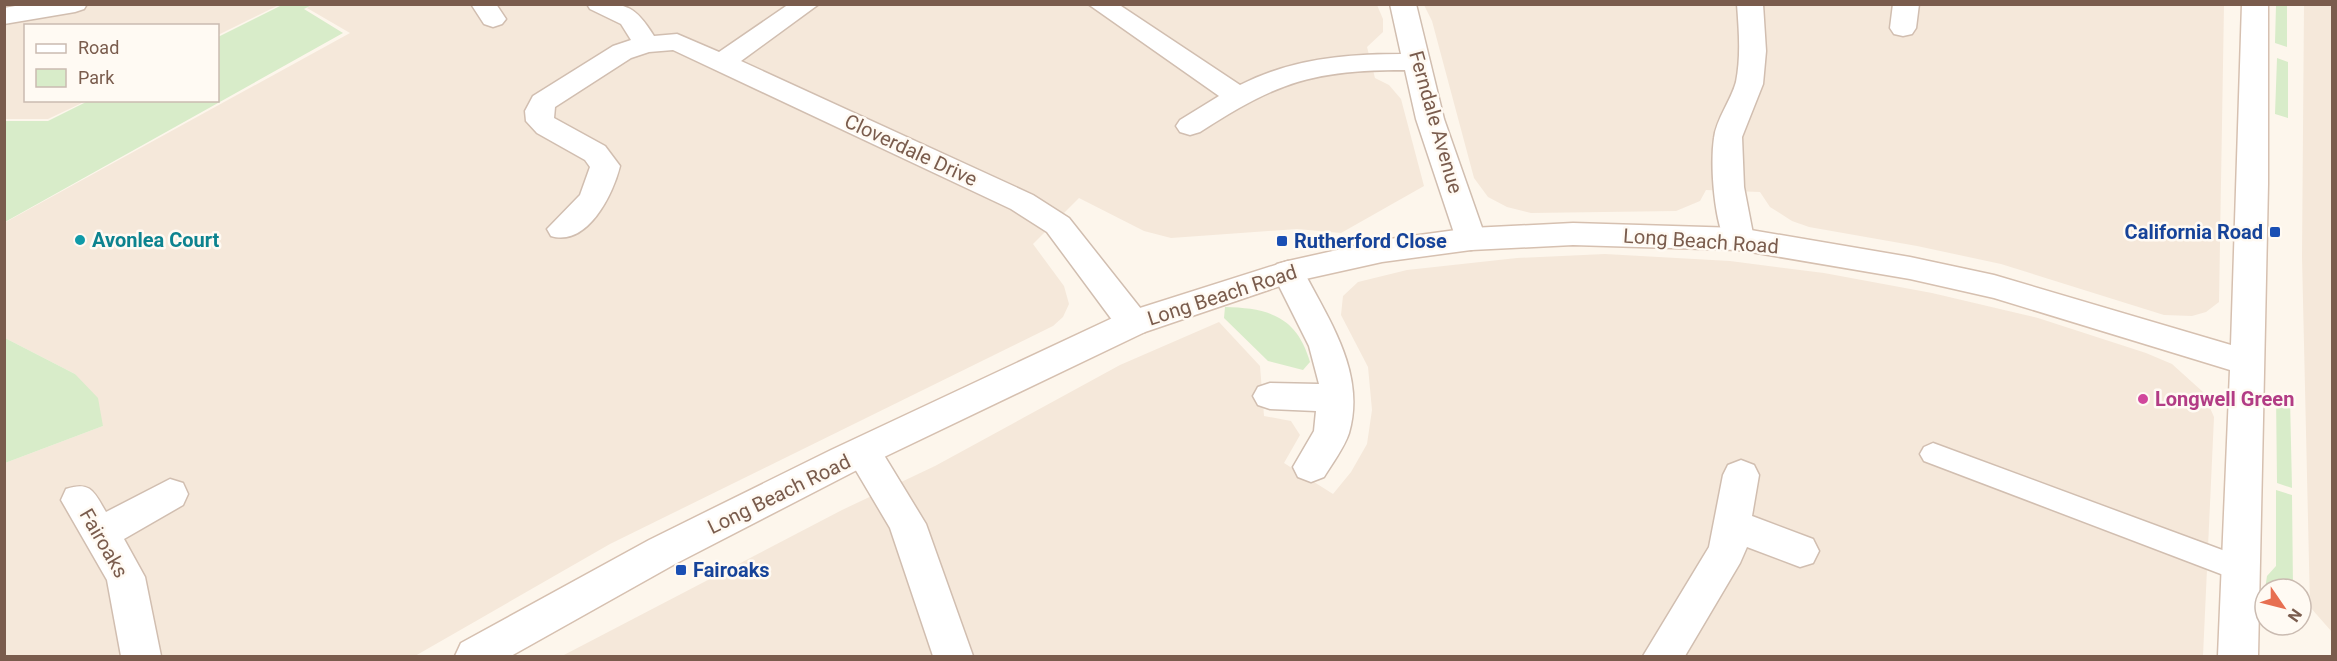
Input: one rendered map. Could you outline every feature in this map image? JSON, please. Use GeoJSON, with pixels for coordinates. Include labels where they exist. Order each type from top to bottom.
{"type":"FeatureCollection","features":[{"type":"Feature","properties":{"kind":"street"},"geometry":{"type":"LineString","coordinates":[[4,16],[75,4]]}},
{"type":"Feature","properties":{"kind":"street"},"geometry":{"type":"LineString","coordinates":[[599,4],[631,20],[646,44]]}},
{"type":"Feature","properties":{"kind":"street"},"geometry":{"type":"LineString","coordinates":[[722,62],[807,4]]}},
{"type":"Feature","properties":{"kind":"street"},"geometry":{"type":"LineString","coordinates":[[1100,4],[1236,95]]}},
{"type":"Feature","properties":{"kind":"street","name":"Ferndale Avenue"},"geometry":{"type":"LineString","coordinates":[[1403,4],[1430,118],[1471,239]]}},
{"type":"Feature","properties":{"kind":"street"},"geometry":{"type":"LineString","coordinates":[[1739,239],[1729,187],[1728,136],[1749,84],[1753,51],[1750,4]]}},
{"type":"Feature","properties":{"kind":"street"},"geometry":{"type":"LineString","coordinates":[[2238,657],[2255,4]]}},
{"type":"Feature","properties":{"kind":"street","name":"Cloverdale Drive"},"geometry":{"type":"LineString","coordinates":[[562,230],[589,208],[601,184],[605,166],[595,153],[540,121],[539,111],[543,102],[612,58],[646,44],[677,42],[1023,202],[1058,225],[1133,323]]}},
{"type":"Feature","properties":{"kind":"street"},"geometry":{"type":"LineString","coordinates":[[1190,126],[1236,95],[1283,75],[1330,64],[1417,62]]}},
{"type":"Feature","properties":{"kind":"street","name":"Long Beach Road"},"geometry":{"type":"LineString","coordinates":[[475,657],[662,552],[863,452],[1133,323],[1288,272],[1382,251],[1471,239],[1573,234],[1739,239],[1910,268],[1994,287],[2247,362]]}},
{"type":"Feature","properties":{"kind":"street"},"geometry":{"type":"LineString","coordinates":[[1288,272],[1326,346],[1337,386],[1331,433],[1311,467]]}},
{"type":"Feature","properties":{"kind":"street"},"geometry":{"type":"LineString","coordinates":[[1270,396],[1336,398]]}},
{"type":"Feature","properties":{"kind":"street"},"geometry":{"type":"LineString","coordinates":[[863,452],[908,524],[953,657]]}},
{"type":"Feature","properties":{"kind":"street"},"geometry":{"type":"LineString","coordinates":[[1663,657],[1727,551],[1741,475]]}},
{"type":"Feature","properties":{"kind":"street"},"geometry":{"type":"LineString","coordinates":[[100,534],[170,494]]}},
{"type":"Feature","properties":{"kind":"street","name":"Fairoaks"},"geometry":{"type":"LineString","coordinates":[[79,500],[126,577],[141,657]]}},
{"type":"Feature","properties":{"kind":"street"},"geometry":{"type":"LineString","coordinates":[[1732,525],[1800,551]]}},
{"type":"Feature","properties":{"kind":"lane"},"geometry":{"type":"LineString","coordinates":[[1933,454],[2242,570]]}},
{"type":"Feature","properties":{"kind":"shaded area"},"geometry":{"type":"Polygon","coordinates":[[[314,4],[1377,5],[1383,19],[1383,32],[1367,47],[1375,78],[1389,85],[1401,99],[1424,186],[1341,233],[1297,229],[1171,238],[1144,231],[1079,198],[1033,244],[1064,286],[1069,304],[1063,317],[1053,326],[610,544],[415,656],[5,656],[5,463],[103,426],[75,374],[5,338],[4,223],[350,33],[307,8],[314,4]]]}},
{"type":"Feature","properties":{"kind":"shaded area"},"geometry":{"type":"Polygon","coordinates":[[[5,5],[279,5],[219,35],[219,24],[24,24],[24,102],[84,102],[48,119],[5,119],[5,5]]]}},
{"type":"Feature","properties":{"kind":"shaded area"},"geometry":{"type":"Polygon","coordinates":[[[1424,5],[2224,5],[2219,302],[2206,312],[2192,316],[2164,315],[2001,264],[1809,227],[1792,221],[1770,207],[1760,192],[1706,190],[1700,201],[1676,211],[1531,213],[1507,207],[1488,197],[1474,178],[1432,21],[1424,5]]]}},
{"type":"Feature","properties":{"kind":"shaded area"},"geometry":{"type":"Polygon","coordinates":[[[2304,5],[2332,5],[2332,632],[2313,610],[2313,577],[2309,577],[2302,257],[2304,5]]]}},
{"type":"Feature","properties":{"kind":"shaded area"},"geometry":{"type":"Polygon","coordinates":[[[1605,254],[1730,261],[1824,273],[1932,293],[2038,318],[2146,353],[2172,364],[2203,392],[2214,417],[2203,656],[562,656],[842,510],[935,466],[1120,365],[1219,322],[1260,366],[1264,416],[1291,421],[1300,435],[1284,463],[1333,494],[1351,472],[1367,444],[1372,410],[1368,367],[1341,315],[1343,296],[1358,282],[1407,270],[1517,258],[1605,254]]]}},
{"type":"Feature","properties":{"kind":"green space"},"geometry":{"type":"Polygon","coordinates":[[[282,5],[312,5],[304,9],[343,33],[5,222],[5,121],[48,121],[86,102],[219,102],[219,36],[282,5]]]}},
{"type":"Feature","properties":{"kind":"green space"},"geometry":{"type":"Polygon","coordinates":[[[2276,5],[2287,5],[2287,47],[2275,43],[2276,5]]]}},
{"type":"Feature","properties":{"kind":"green space"},"geometry":{"type":"Polygon","coordinates":[[[2277,58],[2288,62],[2288,118],[2275,114],[2277,58]]]}},
{"type":"Feature","properties":{"kind":"green space"},"geometry":{"type":"Polygon","coordinates":[[[1225,307],[1255,310],[1279,318],[1297,334],[1310,362],[1303,370],[1268,361],[1224,318],[1225,307]]]}},
{"type":"Feature","properties":{"kind":"green space"},"geometry":{"type":"Polygon","coordinates":[[[5,338],[75,374],[98,398],[103,426],[5,463],[5,338]]]}},
{"type":"Feature","properties":{"kind":"green space"},"geometry":{"type":"Polygon","coordinates":[[[2276,395],[2290,398],[2292,488],[2277,483],[2276,395]]]}},
{"type":"Feature","properties":{"kind":"green space"},"geometry":{"type":"Polygon","coordinates":[[[2276,490],[2292,495],[2293,577],[2267,577],[2276,566],[2276,490]]]}},
{"type":"Feature","properties":{"kind":"place","name":"California Road"},"geometry":{"type":"Point","coordinates":[2275,232]}},
{"type":"Feature","properties":{"kind":"place","name":"Avonlea Court"},"geometry":{"type":"Point","coordinates":[80,240]}},
{"type":"Feature","properties":{"kind":"place","name":"Rutherford Close"},"geometry":{"type":"Point","coordinates":[1282,241]}},
{"type":"Feature","properties":{"kind":"place","name":"Longwell Green"},"geometry":{"type":"Point","coordinates":[2143,399]}},
{"type":"Feature","properties":{"kind":"place","name":"Fairoaks"},"geometry":{"type":"Point","coordinates":[681,570]}}]}
